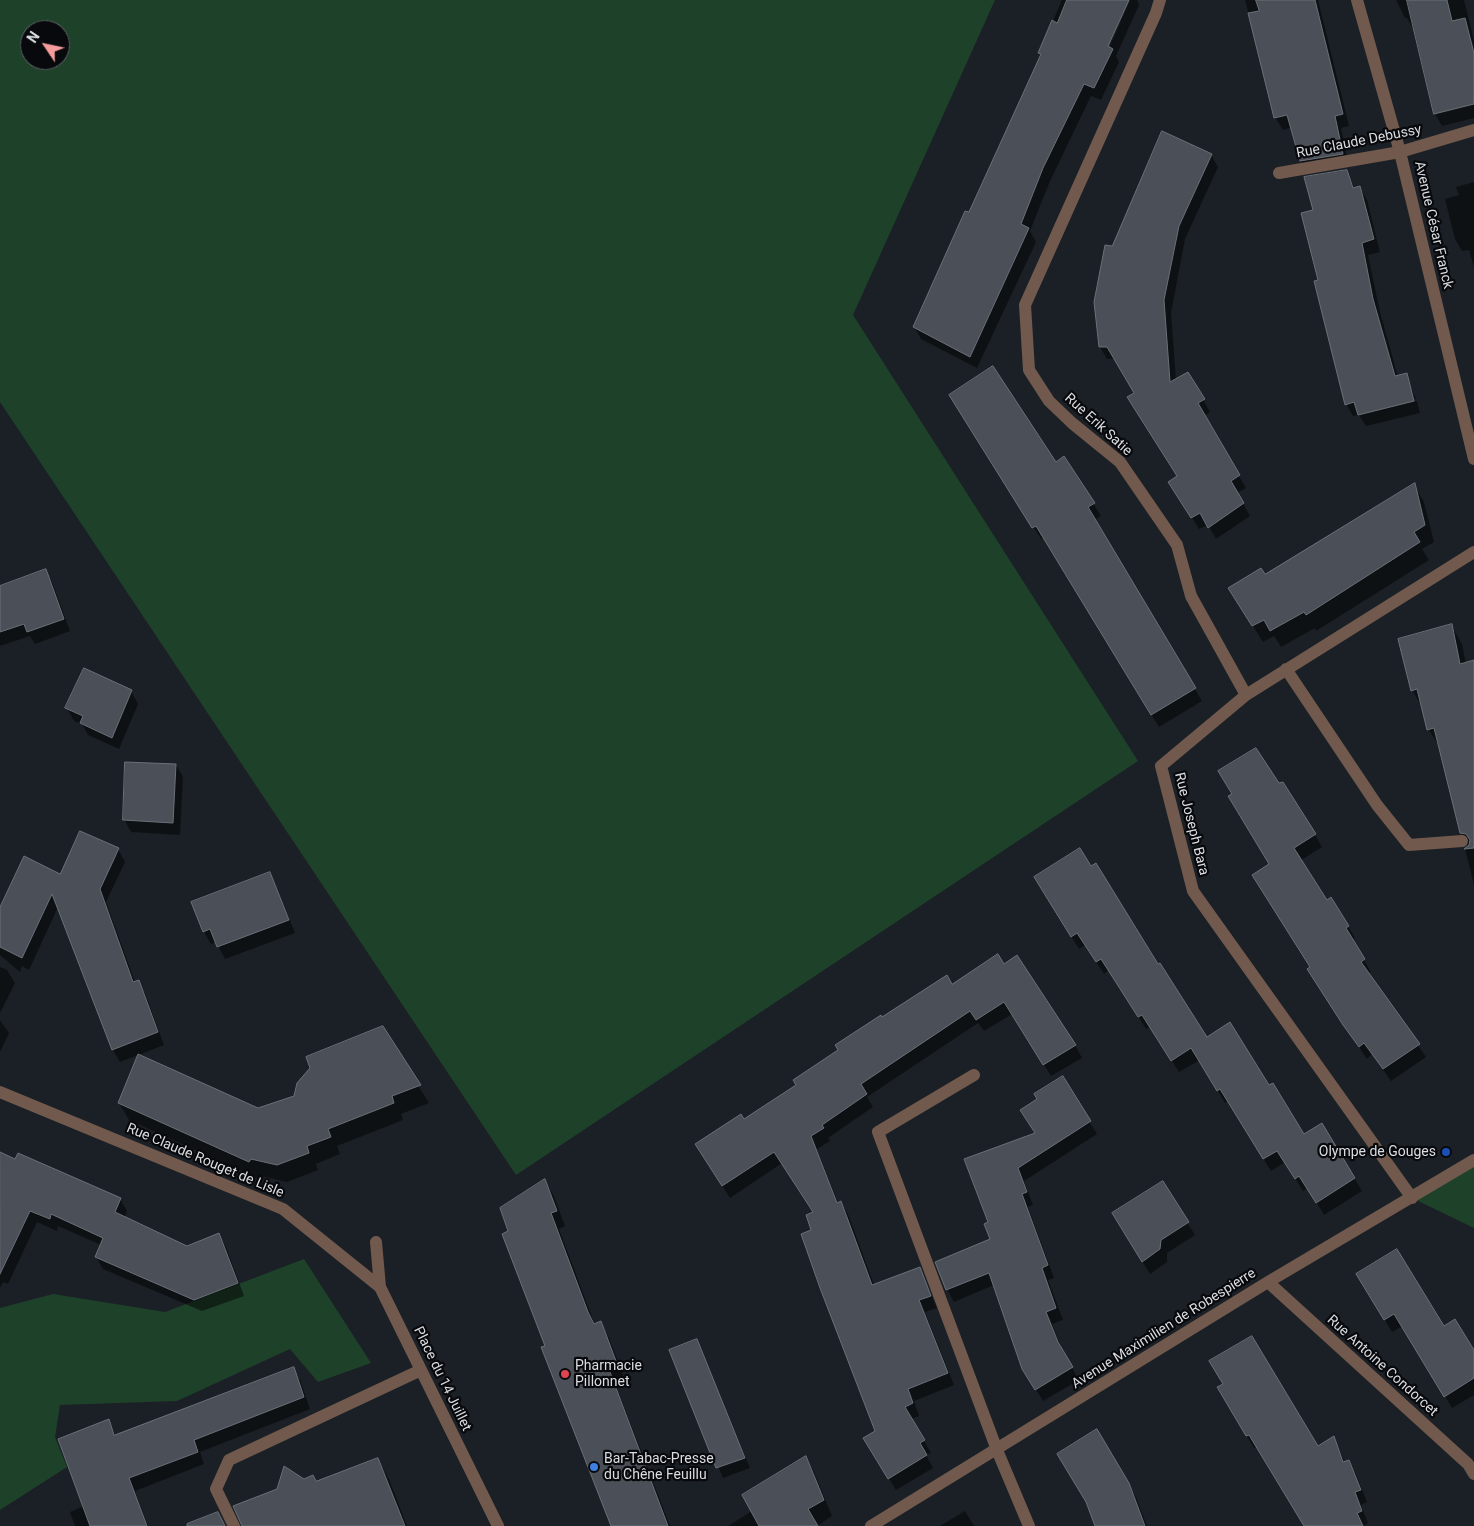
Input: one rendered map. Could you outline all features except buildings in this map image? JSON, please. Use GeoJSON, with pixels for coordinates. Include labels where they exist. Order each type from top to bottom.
{"type":"FeatureCollection","features":[{"type":"Feature","properties":{"kind":"street","name":"Rue Erik Satie"},"geometry":{"type":"LineString","coordinates":[[1160,0],[1149,30],[1025,305],[1029,370],[1050,401],[1072,423],[1120,462],[1176,545],[1190,596],[1246,695]]}},
{"type":"Feature","properties":{"kind":"street","name":"Avenue César Franck"},"geometry":{"type":"LineString","coordinates":[[1357,0],[1400,152],[1474,460]]}},
{"type":"Feature","properties":{"kind":"street","name":"Rue Claude Debussy"},"geometry":{"type":"LineString","coordinates":[[1279,173],[1400,152],[1474,130]]}},
{"type":"Feature","properties":{"kind":"street","name":"Rue Joseph Bara"},"geometry":{"type":"LineString","coordinates":[[1412,1198],[1193,891],[1161,766],[1246,695],[1474,552]]}},
{"type":"Feature","properties":{"kind":"street"},"geometry":{"type":"LineString","coordinates":[[1286,669],[1377,805],[1409,845],[1462,841]]}},
{"type":"Feature","properties":{"kind":"street"},"geometry":{"type":"LineString","coordinates":[[974,1074],[878,1132],[997,1450],[1030,1526]]}},
{"type":"Feature","properties":{"kind":"street","name":"Rue Claude Rouget de Lisle"},"geometry":{"type":"LineString","coordinates":[[0,1092],[283,1209],[380,1287]]}},
{"type":"Feature","properties":{"kind":"street","name":"Avenue Maximilien de Robespierre"},"geometry":{"type":"LineString","coordinates":[[871,1526],[1268,1282],[1474,1160]]}},
{"type":"Feature","properties":{"kind":"street","name":"Place du 14 Juillet"},"geometry":{"type":"LineString","coordinates":[[376,1242],[380,1287],[498,1526]]}},
{"type":"Feature","properties":{"kind":"street","name":"Rue Antoine Condorcet"},"geometry":{"type":"LineString","coordinates":[[1268,1282],[1468,1464],[1474,1474]]}},
{"type":"Feature","properties":{"kind":"street"},"geometry":{"type":"LineString","coordinates":[[234,1526],[216,1488],[229,1460],[421,1370]]}},
{"type":"Feature","properties":{"kind":"green space"},"geometry":{"type":"Polygon","coordinates":[[[0,0],[995,0],[853,315],[1138,761],[516,1175],[0,402],[0,0]]]}},
{"type":"Feature","properties":{"kind":"green space"},"geometry":{"type":"Polygon","coordinates":[[[1474,1160],[1474,1228],[1412,1198],[1474,1160]]]}},
{"type":"Feature","properties":{"kind":"green space"},"geometry":{"type":"Polygon","coordinates":[[[304,1259],[371,1363],[318,1382],[290,1349],[177,1401],[60,1405],[55,1437],[67,1467],[0,1510],[0,1308],[53,1294],[165,1312],[304,1259]]]}},
{"type":"Feature","properties":{"kind":"place","name":"Olympe de Gouges"},"geometry":{"type":"Point","coordinates":[1446,1152]}},
{"type":"Feature","properties":{"kind":"place","name":"Pharmacie Pillonnet"},"geometry":{"type":"Point","coordinates":[565,1374]}},
{"type":"Feature","properties":{"kind":"place","name":"Bar-Tabac-Presse du Chêne Feuillu"},"geometry":{"type":"Point","coordinates":[594,1467]}}]}
